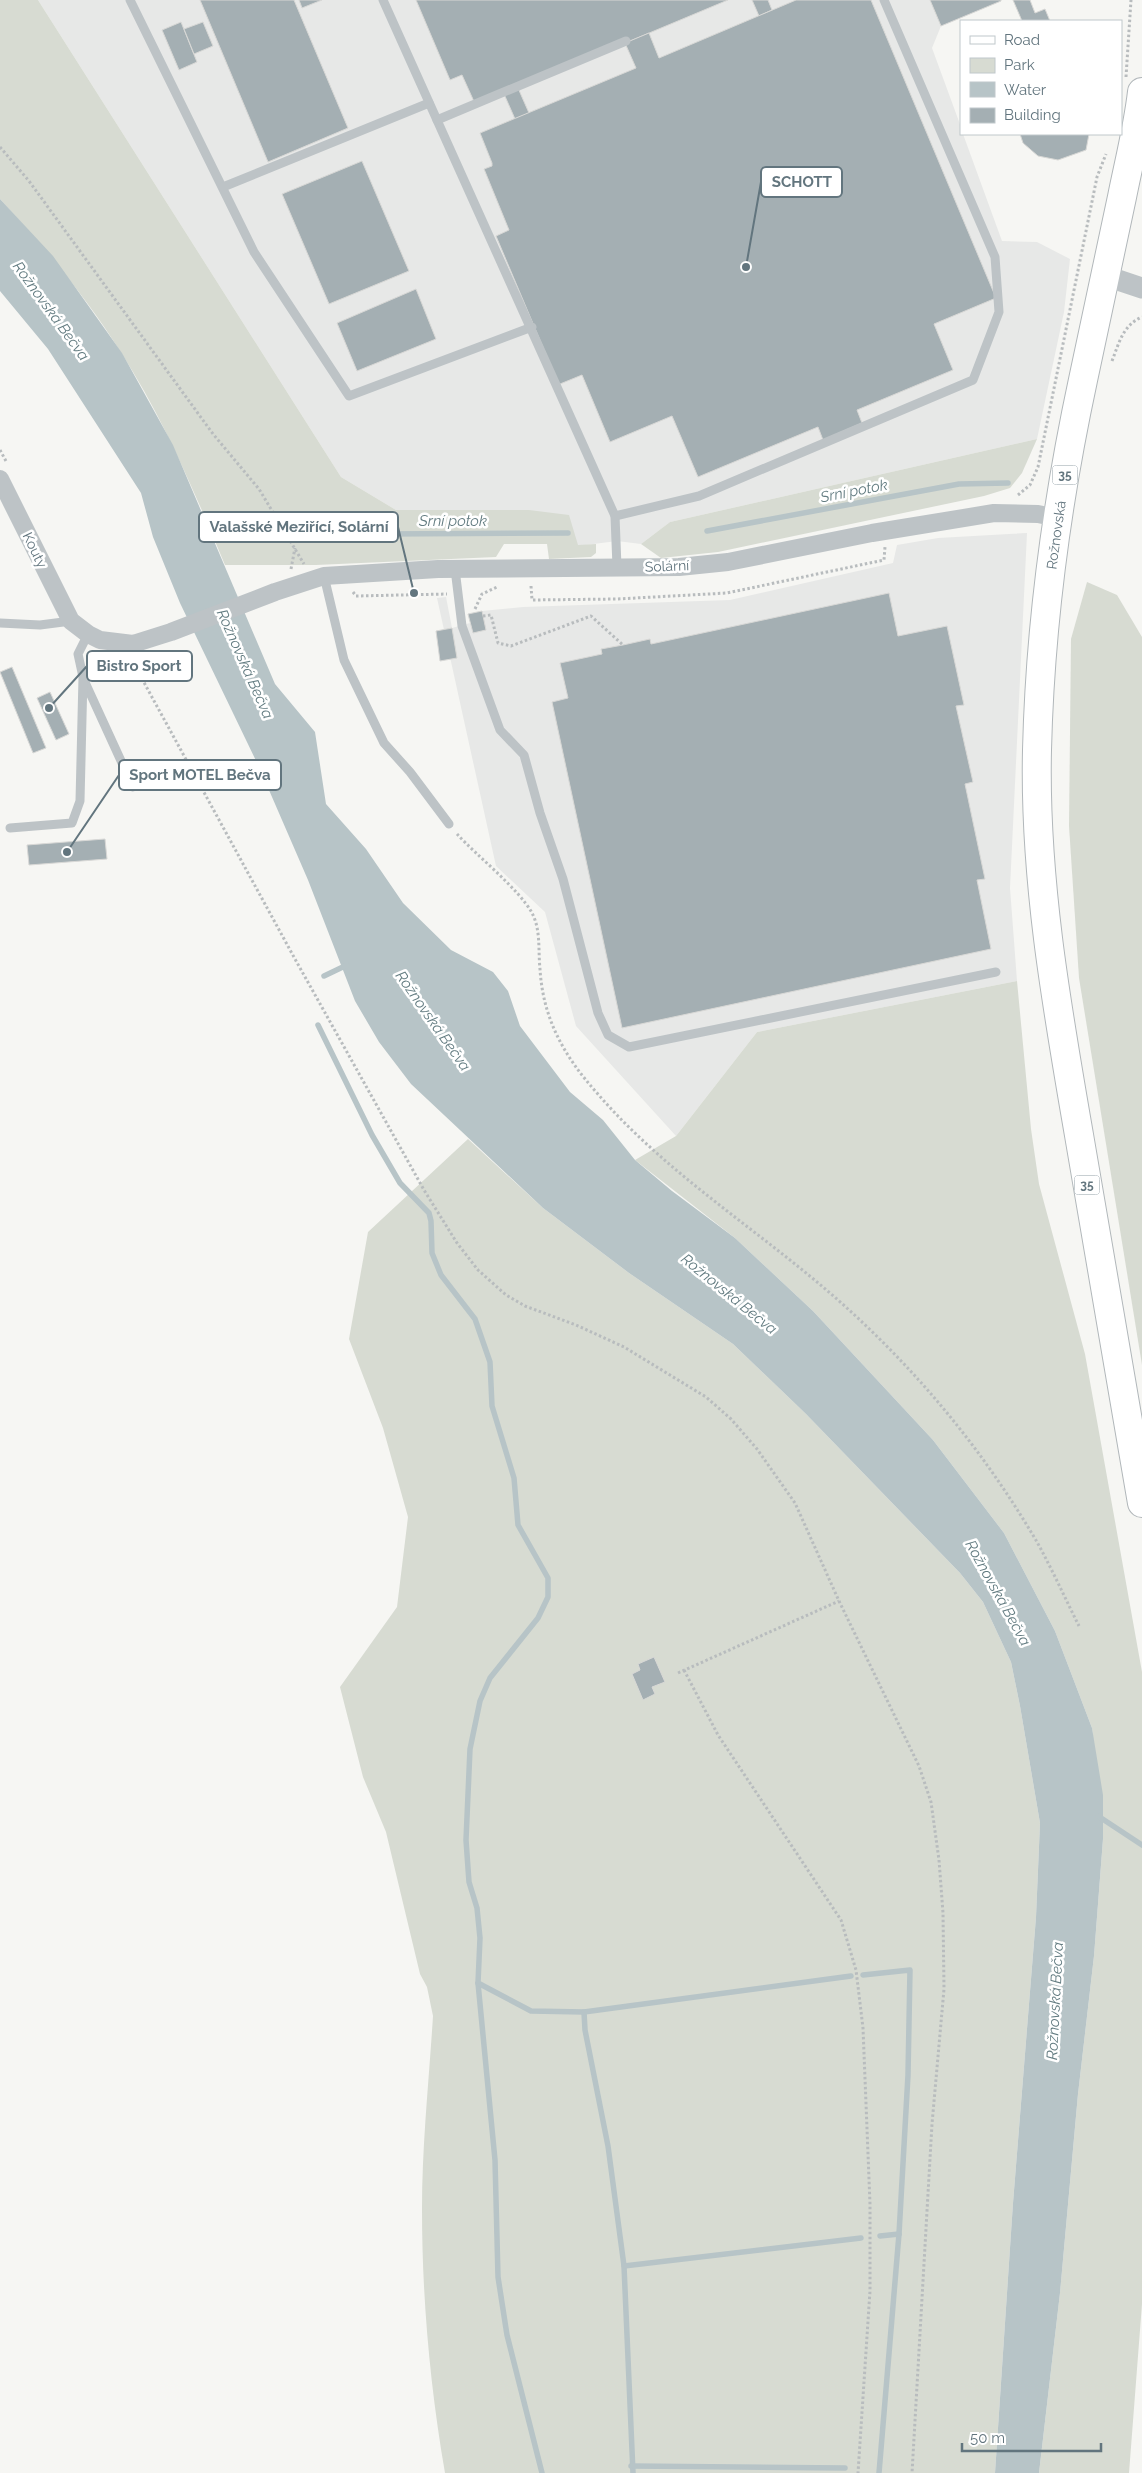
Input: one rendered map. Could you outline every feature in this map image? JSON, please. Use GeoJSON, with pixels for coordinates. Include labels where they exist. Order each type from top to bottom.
{"type":"FeatureCollection","features":[{"type":"Feature","properties":{"kind":"main road","name":"Rožnovská"},"geometry":{"type":"LineString","coordinates":[[1134,88],[1135,137],[1073,430],[1057,518],[1049,585],[1037,748],[1038,823],[1051,960],[1068,1072],[1142,1503]]}},
{"type":"Feature","properties":{"kind":"street"},"geometry":{"type":"LineString","coordinates":[[1106,276],[1142,288]]}},
{"type":"Feature","properties":{"kind":"street","name":"Kouty"},"geometry":{"type":"LineString","coordinates":[[0,479],[71,621],[88,634],[111,643],[132,644],[171,632],[274,592]]}},
{"type":"Feature","properties":{"kind":"street","name":"Solární"},"geometry":{"type":"LineString","coordinates":[[274,592],[324,576],[455,568],[678,567],[728,562],[872,533],[994,513],[1038,514],[1057,518]]}},
{"type":"Feature","properties":{"kind":"lane"},"geometry":{"type":"LineString","coordinates":[[130,0],[224,187],[254,252],[348,396],[532,327]]}},
{"type":"Feature","properties":{"kind":"lane"},"geometry":{"type":"LineString","coordinates":[[383,0],[532,327],[614,516],[616,567]]}},
{"type":"Feature","properties":{"kind":"lane"},"geometry":{"type":"LineString","coordinates":[[614,516],[699,496],[973,380],[999,312],[994,257],[884,0]]}},
{"type":"Feature","properties":{"kind":"lane"},"geometry":{"type":"LineString","coordinates":[[437,120],[626,41]]}},
{"type":"Feature","properties":{"kind":"lane"},"geometry":{"type":"LineString","coordinates":[[224,187],[429,102]]}},
{"type":"Feature","properties":{"kind":"lane"},"geometry":{"type":"LineString","coordinates":[[455,568],[462,626],[500,730],[524,755],[540,813],[563,879],[598,1013],[608,1035],[629,1047],[996,972]]}},
{"type":"Feature","properties":{"kind":"lane"},"geometry":{"type":"LineString","coordinates":[[324,576],[344,660],[384,742],[410,772],[449,824]]}},
{"type":"Feature","properties":{"kind":"lane"},"geometry":{"type":"LineString","coordinates":[[0,623],[40,625],[71,621]]}},
{"type":"Feature","properties":{"kind":"lane"},"geometry":{"type":"LineString","coordinates":[[88,634],[78,654],[83,677],[133,787]]}},
{"type":"Feature","properties":{"kind":"lane"},"geometry":{"type":"LineString","coordinates":[[10,828],[72,823],[80,801],[83,677]]}},
{"type":"Feature","properties":{"kind":"path"},"geometry":{"type":"LineString","coordinates":[[1131,0],[1134,88]]}},
{"type":"Feature","properties":{"kind":"path"},"geometry":{"type":"LineString","coordinates":[[0,147],[29,180],[213,434],[259,489],[295,546],[291,569],[287,574]]}},
{"type":"Feature","properties":{"kind":"path"},"geometry":{"type":"LineString","coordinates":[[1014,496],[1024,491],[1030,485],[1038,467],[1097,177],[1107,151]]}},
{"type":"Feature","properties":{"kind":"path"},"geometry":{"type":"LineString","coordinates":[[1110,370],[1123,332],[1134,321],[1142,317]]}},
{"type":"Feature","properties":{"kind":"path"},"geometry":{"type":"LineString","coordinates":[[351,587],[356,596],[457,594]]}},
{"type":"Feature","properties":{"kind":"path"},"geometry":{"type":"LineString","coordinates":[[483,616],[491,615],[498,643],[511,646],[591,616],[623,645]]}},
{"type":"Feature","properties":{"kind":"path"},"geometry":{"type":"LineString","coordinates":[[132,644],[135,662],[141,677],[290,951],[424,1190],[469,1260],[506,1295],[525,1306],[590,1330],[624,1346],[706,1397],[731,1419],[758,1449],[795,1503],[839,1601],[916,1760],[926,1787],[934,1820],[943,1913],[944,1989],[932,2124],[912,2473]]}},
{"type":"Feature","properties":{"kind":"path"},"geometry":{"type":"LineString","coordinates":[[449,824],[532,913],[539,937],[544,1004],[555,1035],[597,1094],[645,1143],[848,1309],[912,1372],[962,1430],[1005,1492],[1037,1543],[1078,1626]]}},
{"type":"Feature","properties":{"kind":"path"},"geometry":{"type":"LineString","coordinates":[[678,1672],[839,1601]]}},
{"type":"Feature","properties":{"kind":"path"},"geometry":{"type":"LineString","coordinates":[[684,1670],[718,1735],[842,1920],[856,1970],[863,2028],[870,2204],[870,2291],[858,2473]]}},
{"type":"Feature","properties":{"kind":"shaded area"},"geometry":{"type":"Polygon","coordinates":[[[38,0],[1001,0],[941,26],[932,48],[960,124],[960,135],[963,135],[1002,241],[1037,242],[1070,259],[1064,312],[1037,439],[670,522],[641,544],[617,541],[578,546],[529,510],[396,510],[341,477],[38,0]]]}},
{"type":"Feature","properties":{"kind":"shaded area"},"geometry":{"type":"Polygon","coordinates":[[[1027,533],[1010,888],[1017,981],[757,1032],[676,1136],[576,1026],[545,912],[496,866],[437,598],[446,597],[452,628],[470,623],[473,633],[486,630],[482,611],[523,607],[730,600],[893,563],[897,545],[938,538],[1027,533]]]}},
{"type":"Feature","properties":{"kind":"green space"},"geometry":{"type":"Polygon","coordinates":[[[0,0],[38,0],[341,477],[396,510],[529,510],[569,515],[578,545],[596,544],[596,553],[591,557],[549,559],[547,544],[504,544],[496,557],[316,565],[225,565],[165,431],[122,354],[109,333],[64,274],[0,199],[0,0]]]}},
{"type":"Feature","properties":{"kind":"green space"},"geometry":{"type":"Polygon","coordinates":[[[1037,439],[1022,473],[1010,488],[984,496],[718,552],[661,558],[641,544],[670,522],[1037,439]]]}},
{"type":"Feature","properties":{"kind":"green space"},"geometry":{"type":"Polygon","coordinates":[[[1087,582],[1117,595],[1142,637],[1142,1365],[1079,978],[1069,826],[1071,639],[1087,582]]]}},
{"type":"Feature","properties":{"kind":"green space"},"geometry":{"type":"Polygon","coordinates":[[[1017,981],[1031,1129],[1039,1184],[1085,1354],[1142,1672],[1142,2304],[1129,2473],[1039,2473],[1060,2293],[1078,2094],[1094,1956],[1103,1839],[1092,1728],[1055,1631],[1004,1533],[933,1440],[813,1311],[735,1238],[635,1160],[676,1136],[757,1032],[1017,981]]]}},
{"type":"Feature","properties":{"kind":"green space"},"geometry":{"type":"Polygon","coordinates":[[[468,1139],[543,1208],[629,1273],[733,1344],[806,1414],[960,1573],[983,1602],[1011,1662],[1040,1823],[1036,1917],[1013,2203],[995,2473],[445,2473],[435,2408],[428,2342],[422,2242],[423,2161],[433,2016],[427,1987],[420,1974],[386,1832],[363,1777],[340,1687],[397,1607],[408,1517],[383,1428],[349,1339],[368,1232],[468,1139]]]}},
{"type":"Feature","properties":{"kind":"water","name":"Rožnovská Bečva"},"geometry":{"type":"Polygon","coordinates":[[[0,199],[53,256],[122,353],[173,445],[275,684],[315,732],[326,804],[366,849],[403,903],[451,950],[493,972],[508,991],[520,1026],[570,1092],[603,1120],[635,1160],[672,1191],[735,1238],[813,1311],[933,1440],[1004,1533],[1055,1631],[1092,1728],[1103,1795],[1103,1839],[1094,1956],[1078,2094],[1060,2293],[1039,2473],[995,2473],[1013,2203],[1036,1917],[1040,1823],[1011,1662],[983,1602],[960,1573],[806,1414],[733,1344],[629,1273],[543,1208],[411,1084],[379,1042],[355,1001],[308,880],[259,767],[180,603],[153,537],[141,493],[48,349],[0,291],[0,199]]]}},
{"type":"Feature","properties":{"kind":"building"},"geometry":{"type":"Polygon","coordinates":[[[200,0],[294,0],[348,128],[268,162],[200,0]]]}},
{"type":"Feature","properties":{"kind":"building"},"geometry":{"type":"Polygon","coordinates":[[[299,0],[322,0],[302,8],[299,0]]]}},
{"type":"Feature","properties":{"kind":"building"},"geometry":{"type":"Polygon","coordinates":[[[416,0],[728,0],[518,88],[529,113],[515,119],[504,94],[476,106],[462,75],[450,80],[416,0]]]}},
{"type":"Feature","properties":{"kind":"building"},"geometry":{"type":"Polygon","coordinates":[[[752,0],[768,0],[772,10],[759,16],[752,0]]]}},
{"type":"Feature","properties":{"kind":"building"},"geometry":{"type":"Polygon","coordinates":[[[796,0],[871,0],[996,298],[934,324],[953,370],[857,410],[862,423],[823,440],[818,427],[698,477],[672,416],[610,442],[582,375],[560,384],[561,390],[496,236],[509,230],[484,169],[492,166],[492,163],[480,133],[636,68],[625,43],[649,33],[659,58],[796,0]]]}},
{"type":"Feature","properties":{"kind":"building"},"geometry":{"type":"Polygon","coordinates":[[[930,0],[1001,0],[1001,1],[941,26],[930,0]]]}},
{"type":"Feature","properties":{"kind":"building"},"geometry":{"type":"Polygon","coordinates":[[[1013,0],[1030,0],[1035,13],[1045,9],[1050,20],[1022,20],[1013,0]]]}},
{"type":"Feature","properties":{"kind":"building"},"geometry":{"type":"Polygon","coordinates":[[[181,22],[197,62],[179,70],[162,30],[181,22]]]}},
{"type":"Feature","properties":{"kind":"building"},"geometry":{"type":"Polygon","coordinates":[[[203,22],[213,46],[194,54],[184,29],[203,22]]]}},
{"type":"Feature","properties":{"kind":"building"},"geometry":{"type":"Polygon","coordinates":[[[1020,135],[1089,135],[1086,150],[1058,160],[1038,156],[1023,143],[1020,135]]]}},
{"type":"Feature","properties":{"kind":"building"},"geometry":{"type":"Polygon","coordinates":[[[362,161],[409,271],[329,304],[282,194],[362,161]]]}},
{"type":"Feature","properties":{"kind":"building"},"geometry":{"type":"Polygon","coordinates":[[[416,289],[436,339],[357,371],[337,323],[416,289]]]}},
{"type":"Feature","properties":{"kind":"building"},"geometry":{"type":"Polygon","coordinates":[[[889,593],[898,636],[947,626],[964,705],[956,706],[973,782],[965,784],[985,879],[977,880],[991,949],[622,1028],[552,702],[568,698],[560,663],[602,654],[601,649],[650,639],[651,644],[889,593]]]}},
{"type":"Feature","properties":{"kind":"building"},"geometry":{"type":"Polygon","coordinates":[[[482,611],[486,630],[473,633],[468,614],[482,611]]]}},
{"type":"Feature","properties":{"kind":"building"},"geometry":{"type":"Polygon","coordinates":[[[452,628],[457,658],[440,661],[436,631],[452,628]]]}},
{"type":"Feature","properties":{"kind":"building"},"geometry":{"type":"Polygon","coordinates":[[[12,667],[46,748],[33,753],[0,672],[12,667]]]}},
{"type":"Feature","properties":{"kind":"building"},"geometry":{"type":"Polygon","coordinates":[[[50,692],[69,734],[56,740],[37,698],[50,692]]]}},
{"type":"Feature","properties":{"kind":"building"},"geometry":{"type":"Polygon","coordinates":[[[105,839],[107,859],[29,865],[27,845],[105,839]]]}},
{"type":"Feature","properties":{"kind":"building"},"geometry":{"type":"Polygon","coordinates":[[[654,1657],[665,1682],[652,1687],[655,1694],[643,1700],[632,1674],[640,1670],[638,1664],[654,1657]]]}},
{"type":"Feature","properties":{"kind":"waterway","name":"Srní potok"},"geometry":{"type":"LineString","coordinates":[[707,531],[959,484],[1008,483]]}},
{"type":"Feature","properties":{"kind":"waterway","name":"Srní potok"},"geometry":{"type":"LineString","coordinates":[[205,535],[568,533]]}},
{"type":"Feature","properties":{"kind":"waterway"},"geometry":{"type":"LineString","coordinates":[[324,976],[347,965]]}},
{"type":"Feature","properties":{"kind":"waterway"},"geometry":{"type":"LineString","coordinates":[[318,1025],[372,1135],[400,1183],[429,1213],[432,1253],[441,1275],[475,1319],[490,1362],[492,1406],[514,1478],[518,1525],[548,1578],[548,1597],[538,1618],[490,1678],[480,1701],[470,1749],[466,1840],[469,1882],[477,1908],[480,1938],[478,1983],[495,2160],[498,2277],[507,2335],[542,2473]]}},
{"type":"Feature","properties":{"kind":"waterway"},"geometry":{"type":"LineString","coordinates":[[1098,1816],[1142,1845]]}},
{"type":"Feature","properties":{"kind":"waterway"},"geometry":{"type":"LineString","coordinates":[[863,1975],[910,1970],[908,2075],[899,2234],[879,2473]]}},
{"type":"Feature","properties":{"kind":"waterway"},"geometry":{"type":"LineString","coordinates":[[478,1983],[531,2011],[584,2012],[851,1976]]}},
{"type":"Feature","properties":{"kind":"waterway"},"geometry":{"type":"LineString","coordinates":[[584,2012],[585,2030],[608,2146],[624,2266],[633,2473]]}},
{"type":"Feature","properties":{"kind":"waterway"},"geometry":{"type":"LineString","coordinates":[[880,2236],[899,2234]]}},
{"type":"Feature","properties":{"kind":"waterway"},"geometry":{"type":"LineString","coordinates":[[624,2266],[861,2238]]}},
{"type":"Feature","properties":{"kind":"waterway"},"geometry":{"type":"LineString","coordinates":[[631,2466],[845,2468]]}},
{"type":"Feature","properties":{"kind":"place","name":"SCHOTT"},"geometry":{"type":"Point","coordinates":[746,267]}},
{"type":"Feature","properties":{"kind":"place","name":"Valašské Meziřící, Solární"},"geometry":{"type":"Point","coordinates":[414,593]}},
{"type":"Feature","properties":{"kind":"place","name":"Bistro Sport"},"geometry":{"type":"Point","coordinates":[49,708]}},
{"type":"Feature","properties":{"kind":"place","name":"Sport MOTEL Bečva"},"geometry":{"type":"Point","coordinates":[67,852]}}]}
